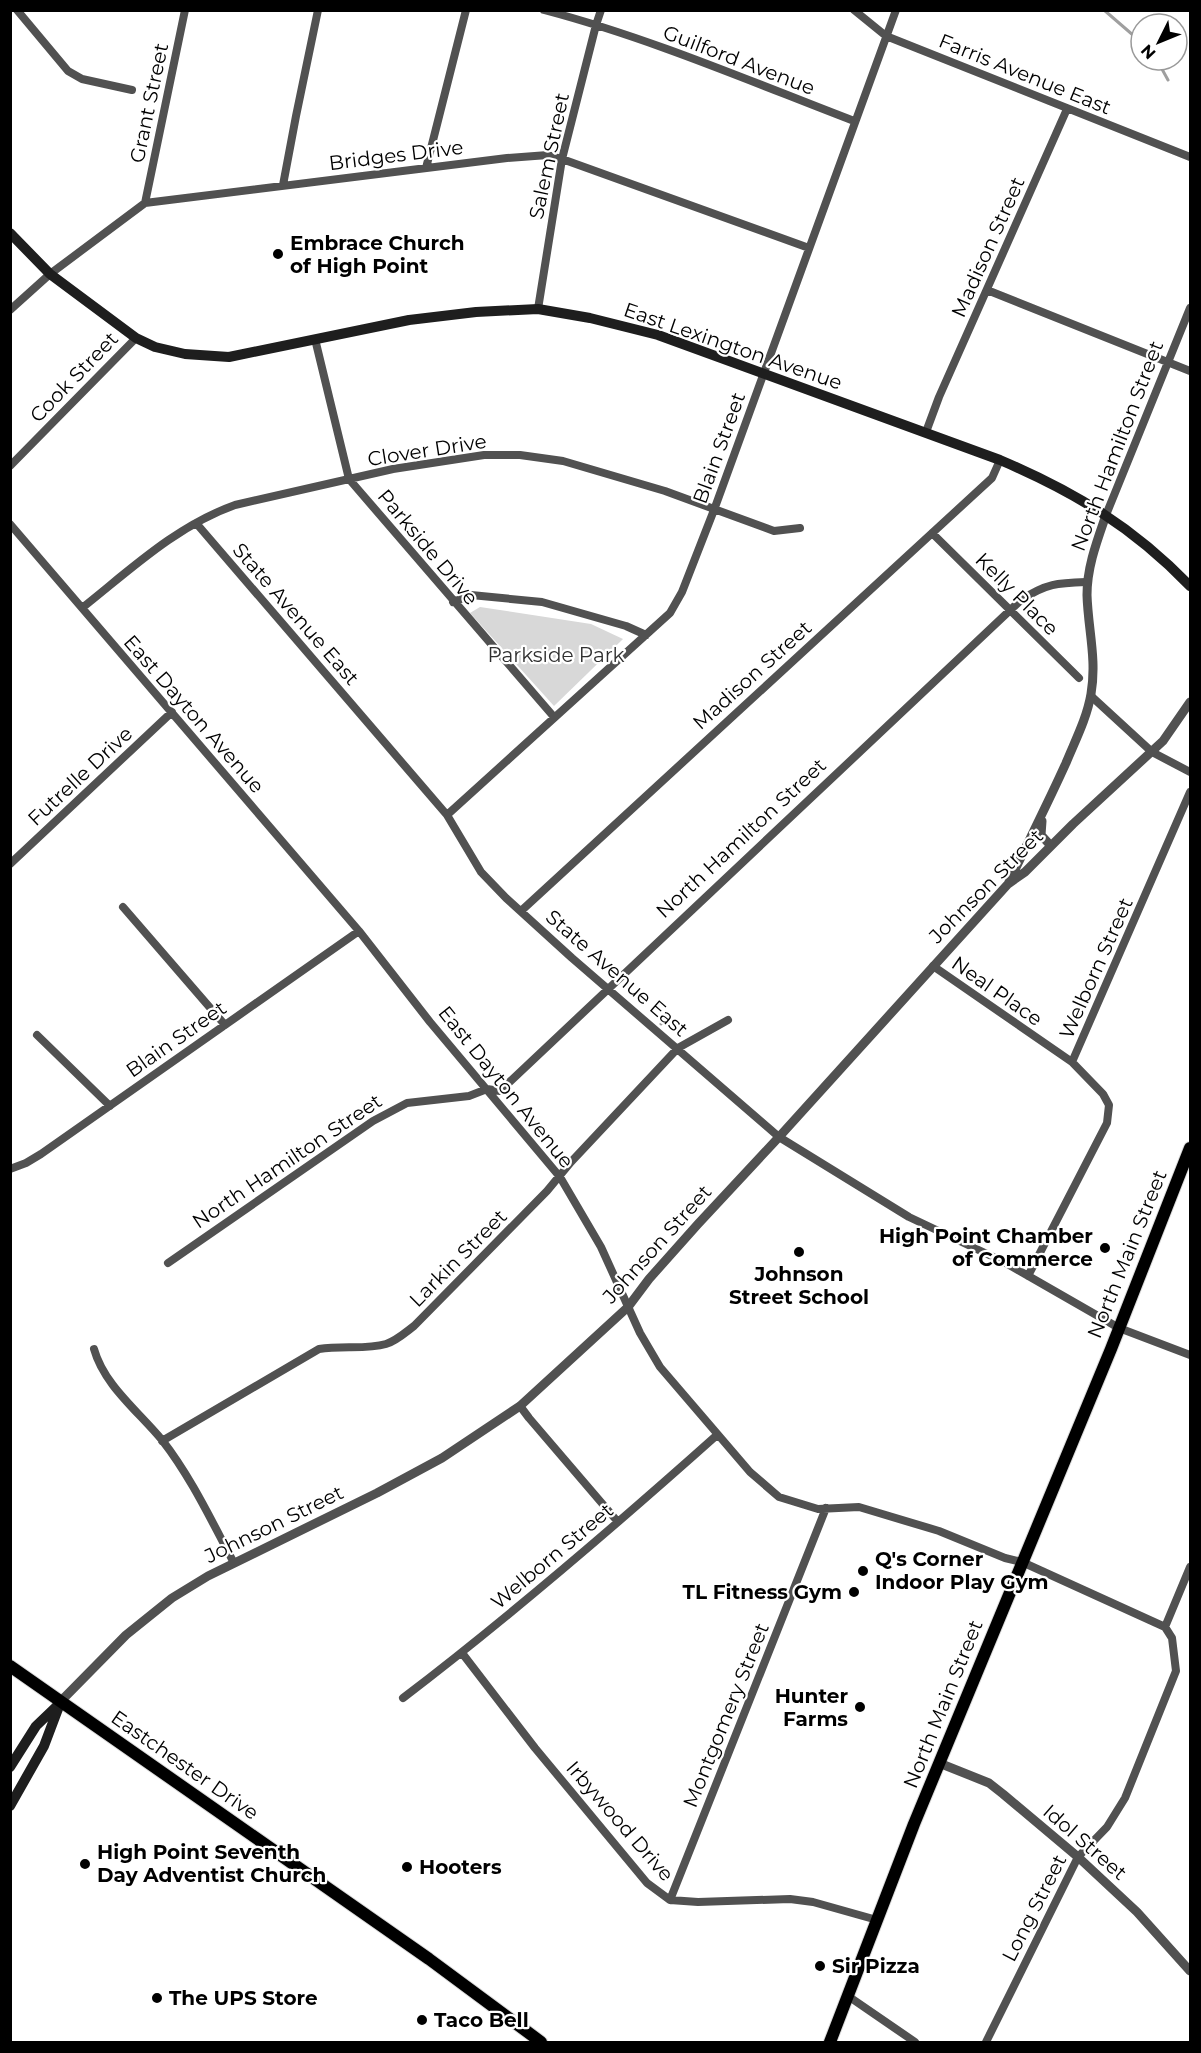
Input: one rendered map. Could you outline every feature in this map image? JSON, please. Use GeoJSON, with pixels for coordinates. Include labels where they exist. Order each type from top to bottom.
{"type":"FeatureCollection","features":[{"type":"Feature","properties":{"kind":"main road","name":"East Lexington Avenue"},"geometry":{"type":"LineString","coordinates":[[10,233],[50,274],[136,338],[185,354],[230,357],[409,320],[476,312],[538,309],[631,327],[926,432],[1049,481],[1106,515],[1164,559],[1191,586]]}},
{"type":"Feature","properties":{"kind":"main road","name":"North Main Street"},"geometry":{"type":"LineString","coordinates":[[830,2043],[939,1763],[1191,1148]]}},
{"type":"Feature","properties":{"kind":"main road","name":"Eastchester Drive"},"geometry":{"type":"LineString","coordinates":[[10,1666],[429,1959],[541,2043]]}},
{"type":"Feature","properties":{"kind":"main road","name":"Johnson Street"},"geometry":{"type":"LineString","coordinates":[[10,1767],[36,1726],[61,1701]]}},
{"type":"Feature","properties":{"kind":"main road","name":"Johnson Street"},"geometry":{"type":"LineString","coordinates":[[10,1806],[44,1746],[61,1701]]}},
{"type":"Feature","properties":{"kind":"street"},"geometry":{"type":"LineString","coordinates":[[17,10],[68,72],[82,79],[132,90]]}},
{"type":"Feature","properties":{"kind":"street","name":"Grant Street"},"geometry":{"type":"LineString","coordinates":[[145,203],[185,10]]}},
{"type":"Feature","properties":{"kind":"street"},"geometry":{"type":"LineString","coordinates":[[283,186],[318,10]]}},
{"type":"Feature","properties":{"kind":"street"},"geometry":{"type":"LineString","coordinates":[[426,168],[466,10]]}},
{"type":"Feature","properties":{"kind":"street","name":"Guilford Avenue"},"geometry":{"type":"LineString","coordinates":[[544,10],[664,48],[854,121]]}},
{"type":"Feature","properties":{"kind":"street","name":"Salem Street"},"geometry":{"type":"LineString","coordinates":[[538,309],[562,159],[601,10]]}},
{"type":"Feature","properties":{"kind":"street","name":"Farris Avenue East"},"geometry":{"type":"LineString","coordinates":[[854,10],[886,36],[1191,157]]}},
{"type":"Feature","properties":{"kind":"street","name":"Blain Street"},"geometry":{"type":"LineString","coordinates":[[447,815],[670,613],[714,510],[896,10]]}},
{"type":"Feature","properties":{"kind":"street","name":"Madison Street"},"geometry":{"type":"LineString","coordinates":[[926,432],[939,397],[1067,109]]}},
{"type":"Feature","properties":{"kind":"street","name":"Bridges Drive"},"geometry":{"type":"LineString","coordinates":[[10,310],[50,274],[145,203],[548,155],[809,248]]}},
{"type":"Feature","properties":{"kind":"street"},"geometry":{"type":"LineString","coordinates":[[987,290],[1191,371]]}},
{"type":"Feature","properties":{"kind":"street","name":"North Hamilton Street"},"geometry":{"type":"LineString","coordinates":[[168,1263],[373,1121],[406,1102],[469,1096],[487,1089],[500,1091],[1021,600],[1037,589],[1051,584],[1088,582],[1096,544],[1106,515],[1191,308]]}},
{"type":"Feature","properties":{"kind":"street","name":"Cook Street"},"geometry":{"type":"LineString","coordinates":[[10,466],[136,338]]}},
{"type":"Feature","properties":{"kind":"street","name":"Parkside Drive"},"geometry":{"type":"LineString","coordinates":[[315,339],[349,479],[554,717]]}},
{"type":"Feature","properties":{"kind":"street","name":"Clover Drive"},"geometry":{"type":"LineString","coordinates":[[82,608],[165,541],[213,513],[235,505],[349,479],[440,461],[484,456],[520,455],[563,461],[665,492],[774,531],[800,528]]}},
{"type":"Feature","properties":{"kind":"street","name":"Madison Street"},"geometry":{"type":"LineString","coordinates":[[521,911],[992,478],[1000,460]]}},
{"type":"Feature","properties":{"kind":"street","name":"State Avenue East"},"geometry":{"type":"LineString","coordinates":[[196,523],[447,815],[481,872],[572,958],[779,1137],[909,1217],[1028,1276],[1119,1328],[1191,1355]]}},
{"type":"Feature","properties":{"kind":"street","name":"East Dayton Avenue"},"geometry":{"type":"LineString","coordinates":[[10,524],[359,931],[430,1022],[560,1177],[601,1247],[628,1307],[660,1367],[750,1472],[779,1497],[818,1509],[859,1507],[939,1531],[1005,1558],[1022,1562],[1165,1628]]}},
{"type":"Feature","properties":{"kind":"street","name":"Kelly Place"},"geometry":{"type":"LineString","coordinates":[[932,532],[1079,678]]}},
{"type":"Feature","properties":{"kind":"street"},"geometry":{"type":"LineString","coordinates":[[1008,884],[1044,812],[1076,739],[1091,696],[1094,660],[1087,596],[1088,582]]}},
{"type":"Feature","properties":{"kind":"street"},"geometry":{"type":"LineString","coordinates":[[453,602],[471,595],[542,602],[607,620],[645,635]]}},
{"type":"Feature","properties":{"kind":"street"},"geometry":{"type":"LineString","coordinates":[[1091,696],[1152,752],[1191,772]]}},
{"type":"Feature","properties":{"kind":"street","name":"Johnson Street"},"geometry":{"type":"LineString","coordinates":[[61,1701],[145,1618],[208,1576],[367,1498],[442,1458],[520,1406],[628,1307],[649,1278],[1008,884],[1025,872],[1152,752],[1191,702]]}},
{"type":"Feature","properties":{"kind":"street","name":"Futrelle Drive"},"geometry":{"type":"LineString","coordinates":[[10,864],[172,712]]}},
{"type":"Feature","properties":{"kind":"street","name":"Welborn Street"},"geometry":{"type":"LineString","coordinates":[[1028,1276],[1107,1123],[1109,1105],[1104,1094],[1072,1062],[1191,792]]}},
{"type":"Feature","properties":{"kind":"street"},"geometry":{"type":"LineString","coordinates":[[1044,812],[1041,835],[1051,846]]}},
{"type":"Feature","properties":{"kind":"street"},"geometry":{"type":"LineString","coordinates":[[123,907],[225,1025]]}},
{"type":"Feature","properties":{"kind":"street","name":"Blain Street"},"geometry":{"type":"LineString","coordinates":[[10,1169],[26,1163],[110,1106],[359,931]]}},
{"type":"Feature","properties":{"kind":"street","name":"Neal Place"},"geometry":{"type":"LineString","coordinates":[[933,966],[1072,1062]]}},
{"type":"Feature","properties":{"kind":"street","name":"Larkin Street"},"geometry":{"type":"LineString","coordinates":[[162,1441],[319,1349],[388,1344],[405,1333],[560,1177],[678,1048],[728,1020]]}},
{"type":"Feature","properties":{"kind":"street"},"geometry":{"type":"LineString","coordinates":[[38,1035],[110,1106]]}},
{"type":"Feature","properties":{"kind":"street"},"geometry":{"type":"LineString","coordinates":[[94,1349],[104,1374],[162,1441],[194,1489],[234,1563]]}},
{"type":"Feature","properties":{"kind":"street"},"geometry":{"type":"LineString","coordinates":[[520,1406],[618,1522]]}},
{"type":"Feature","properties":{"kind":"street","name":"Welborn Street"},"geometry":{"type":"LineString","coordinates":[[403,1698],[462,1653],[717,1436]]}},
{"type":"Feature","properties":{"kind":"street","name":"Montgomery Street"},"geometry":{"type":"LineString","coordinates":[[670,1900],[826,1508]]}},
{"type":"Feature","properties":{"kind":"street"},"geometry":{"type":"LineString","coordinates":[[1165,1628],[1191,1567]]}},
{"type":"Feature","properties":{"kind":"street","name":"Long Street"},"geometry":{"type":"LineString","coordinates":[[986,2043],[1078,1857],[1107,1827],[1125,1798],[1176,1671],[1172,1638],[1165,1628]]}},
{"type":"Feature","properties":{"kind":"street","name":"Irbywood Drive"},"geometry":{"type":"LineString","coordinates":[[462,1653],[535,1748],[647,1883],[670,1900],[698,1902],[790,1899],[813,1902],[877,1920]]}},
{"type":"Feature","properties":{"kind":"street","name":"Idol Street"},"geometry":{"type":"LineString","coordinates":[[939,1763],[989,1783],[1078,1857],[1137,1912],[1191,1971]]}},
{"type":"Feature","properties":{"kind":"street"},"geometry":{"type":"LineString","coordinates":[[848,1996],[915,2043]]}},
{"type":"Feature","properties":{"kind":"green space","name":"Parkside Park"},"geometry":{"type":"Polygon","coordinates":[[[480,607],[591,624],[623,639],[554,706],[470,613],[480,607]]]}},
{"type":"Feature","properties":{"kind":"waterway"},"geometry":{"type":"LineString","coordinates":[[1104,10],[1129,32]]}},
{"type":"Feature","properties":{"kind":"waterway"},"geometry":{"type":"LineString","coordinates":[[1164,72],[1168,80]]}},
{"type":"Feature","properties":{"kind":"waterway"},"geometry":{"type":"LineString","coordinates":[[661,1024],[669,1019]]}},
{"type":"Feature","properties":{"kind":"place","name":"Embrace Church of High Point"},"geometry":{"type":"Point","coordinates":[278,254]}},
{"type":"Feature","properties":{"kind":"place","name":"High Point Chamber of Commerce"},"geometry":{"type":"Point","coordinates":[1105,1248]}},
{"type":"Feature","properties":{"kind":"place","name":"Johnson Street School"},"geometry":{"type":"Point","coordinates":[799,1252]}},
{"type":"Feature","properties":{"kind":"place","name":"Q's Corner Indoor Play Gym"},"geometry":{"type":"Point","coordinates":[863,1571]}},
{"type":"Feature","properties":{"kind":"place","name":"TL Fitness Gym"},"geometry":{"type":"Point","coordinates":[854,1592]}},
{"type":"Feature","properties":{"kind":"place","name":"Hunter Farms"},"geometry":{"type":"Point","coordinates":[860,1707]}},
{"type":"Feature","properties":{"kind":"place","name":"High Point Seventh Day Adventist Church"},"geometry":{"type":"Point","coordinates":[85,1864]}},
{"type":"Feature","properties":{"kind":"place","name":"Hooters"},"geometry":{"type":"Point","coordinates":[407,1867]}},
{"type":"Feature","properties":{"kind":"place","name":"Sir Pizza"},"geometry":{"type":"Point","coordinates":[820,1966]}},
{"type":"Feature","properties":{"kind":"place","name":"The UPS Store"},"geometry":{"type":"Point","coordinates":[157,1998]}},
{"type":"Feature","properties":{"kind":"place","name":"Taco Bell"},"geometry":{"type":"Point","coordinates":[422,2020]}}]}
